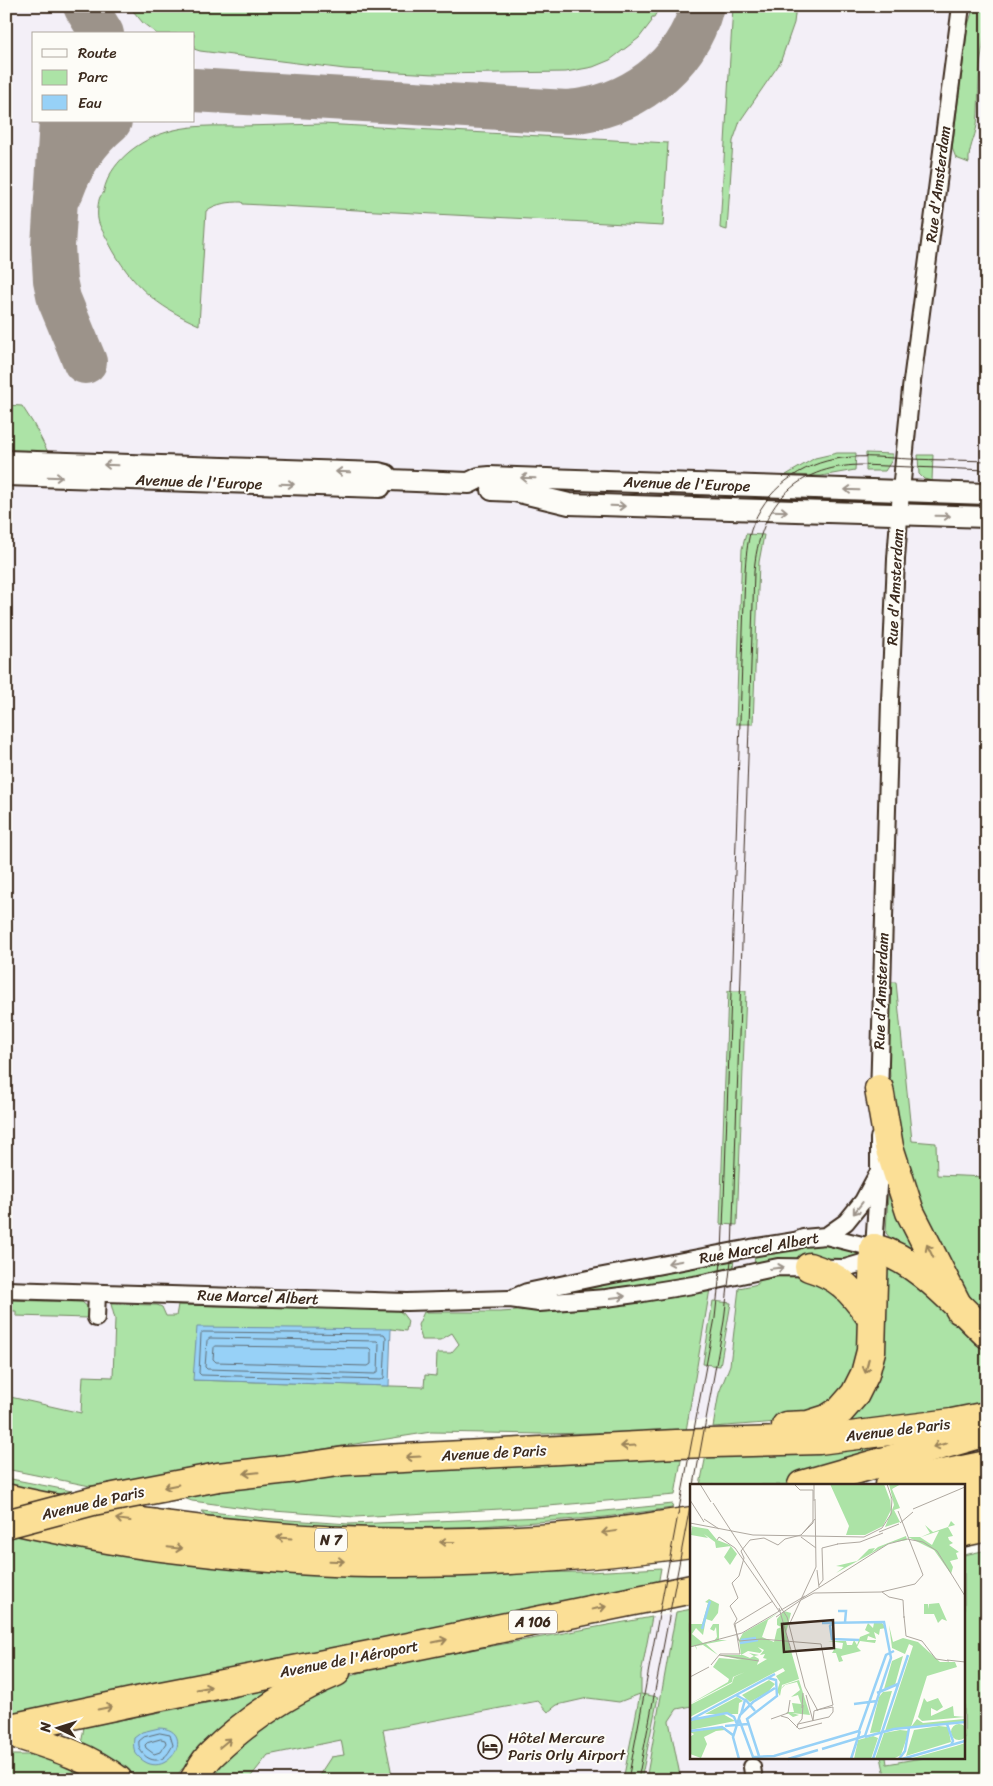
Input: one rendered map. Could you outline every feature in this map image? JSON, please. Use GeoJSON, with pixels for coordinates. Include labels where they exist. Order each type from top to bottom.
{"type":"FeatureCollection","features":[{"type":"Feature","properties":{"kind":"highway"},"geometry":{"type":"LineString","coordinates":[[879,1088],[889,1147],[910,1212],[960,1310]]}},
{"type":"Feature","properties":{"kind":"highway"},"geometry":{"type":"LineString","coordinates":[[676,1444],[723,1430],[808,1425],[827,1419],[841,1410],[855,1394],[865,1374],[871,1351],[874,1248],[886,1251],[908,1263],[929,1279],[987,1334]]}},
{"type":"Feature","properties":{"kind":"highway"},"geometry":{"type":"LineString","coordinates":[[809,1267],[831,1275],[843,1284],[871,1318]]}},
{"type":"Feature","properties":{"kind":"highway","name":"Avenue de Paris"},"geometry":{"type":"LineString","coordinates":[[6,1524],[93,1502],[218,1477],[345,1461],[676,1444],[819,1440],[952,1423],[987,1416]]}},
{"type":"Feature","properties":{"kind":"highway"},"geometry":{"type":"LineString","coordinates":[[805,1484],[987,1432]]}},
{"type":"Feature","properties":{"kind":"highway"},"geometry":{"type":"LineString","coordinates":[[894,1484],[987,1465]]}},
{"type":"Feature","properties":{"kind":"highway"},"geometry":{"type":"LineString","coordinates":[[966,1491],[987,1486]]}},
{"type":"Feature","properties":{"kind":"highway","name":"N 7"},"geometry":{"type":"LineString","coordinates":[[6,1498],[106,1517],[213,1532],[328,1540],[467,1542],[598,1534],[690,1521]]}},
{"type":"Feature","properties":{"kind":"highway"},"geometry":{"type":"LineString","coordinates":[[966,1512],[987,1509]]}},
{"type":"Feature","properties":{"kind":"highway"},"geometry":{"type":"LineString","coordinates":[[657,1526],[690,1514]]}},
{"type":"Feature","properties":{"kind":"highway","name":"N 7"},"geometry":{"type":"LineString","coordinates":[[6,1518],[152,1546],[242,1555],[397,1563],[543,1558],[690,1543]]}},
{"type":"Feature","properties":{"kind":"highway"},"geometry":{"type":"LineString","coordinates":[[966,1532],[987,1527]]}},
{"type":"Feature","properties":{"kind":"highway","name":"Avenue de l'Aéroport"},"geometry":{"type":"LineString","coordinates":[[6,1730],[156,1697],[690,1589]]}},
{"type":"Feature","properties":{"kind":"highway"},"geometry":{"type":"LineString","coordinates":[[194,1780],[210,1756],[252,1720],[309,1683],[375,1654]]}},
{"type":"Feature","properties":{"kind":"highway"},"geometry":{"type":"LineString","coordinates":[[6,1730],[89,1761],[118,1780]]}},
{"type":"Feature","properties":{"kind":"street","name":"Rue d'Amsterdam"},"geometry":{"type":"LineString","coordinates":[[874,1248],[879,1171],[879,1088],[890,701],[899,515],[912,380],[961,6]]}},
{"type":"Feature","properties":{"kind":"street","name":"Avenue de l'Europe"},"geometry":{"type":"LineString","coordinates":[[6,461],[378,473],[386,475],[389,480]]}},
{"type":"Feature","properties":{"kind":"street","name":"Avenue de l'Europe"},"geometry":{"type":"LineString","coordinates":[[6,475],[378,487],[389,480],[469,483],[479,478],[490,477],[987,494]]}},
{"type":"Feature","properties":{"kind":"street"},"geometry":{"type":"LineString","coordinates":[[469,483],[488,490],[515,491],[569,504],[987,517]]}},
{"type":"Feature","properties":{"kind":"street"},"geometry":{"type":"LineString","coordinates":[[741,510],[742,486]]}},
{"type":"Feature","properties":{"kind":"street","name":"Rue d'Amsterdam"},"geometry":{"type":"LineString","coordinates":[[826,1236],[846,1222],[863,1201],[879,1171]]}},
{"type":"Feature","properties":{"kind":"street","name":"Rue Marcel Albert"},"geometry":{"type":"LineString","coordinates":[[6,1290],[407,1302],[510,1299],[539,1303],[606,1298],[672,1289],[778,1267],[845,1268],[862,1263],[870,1256],[874,1248],[826,1236],[803,1238],[796,1241],[607,1275],[527,1292],[510,1299]]}},
{"type":"Feature","properties":{"kind":"street"},"geometry":{"type":"LineString","coordinates":[[96,1318],[97,1293]]}},
{"type":"Feature","properties":{"kind":"shaded area"},"geometry":{"type":"Polygon","coordinates":[[[6,6],[987,6],[987,1282],[876,1259],[816,1415],[431,1432],[112,1481],[6,1446],[6,6]]]}},
{"type":"Feature","properties":{"kind":"shaded area"},"geometry":{"type":"Polygon","coordinates":[[[987,1550],[987,1780],[200,1780],[377,1667],[690,1610],[690,1758],[966,1758],[966,1555],[987,1550]]]}},
{"type":"Feature","properties":{"kind":"green space"},"geometry":{"type":"Polygon","coordinates":[[[129,6],[521,6],[563,9],[564,6],[660,6],[654,17],[652,17],[652,21],[639,38],[610,60],[593,67],[566,72],[434,74],[345,69],[200,51],[195,49],[195,32],[154,32],[143,23],[129,6]]]}},
{"type":"Feature","properties":{"kind":"green space"},"geometry":{"type":"Polygon","coordinates":[[[733,6],[796,6],[794,23],[780,63],[740,121],[733,141],[727,230],[720,228],[733,6]]]}},
{"type":"Feature","properties":{"kind":"green space"},"geometry":{"type":"Polygon","coordinates":[[[974,6],[987,6],[980,70],[977,125],[969,163],[956,158],[952,148],[968,25],[974,6]]]}},
{"type":"Feature","properties":{"kind":"green space"},"geometry":{"type":"Polygon","coordinates":[[[323,124],[668,143],[663,226],[243,204],[242,202],[223,203],[206,211],[199,325],[157,302],[126,271],[101,228],[98,211],[99,199],[107,180],[118,163],[133,149],[161,134],[191,127],[323,124]]]}},
{"type":"Feature","properties":{"kind":"green space"},"geometry":{"type":"Polygon","coordinates":[[[6,405],[22,406],[49,454],[6,452],[6,405]]]}},
{"type":"Feature","properties":{"kind":"green space"},"geometry":{"type":"Polygon","coordinates":[[[837,453],[856,453],[855,470],[821,476],[786,475],[815,458],[837,453]]]}},
{"type":"Feature","properties":{"kind":"green space"},"geometry":{"type":"Polygon","coordinates":[[[866,453],[892,454],[892,460],[885,471],[866,471],[866,453]]]}},
{"type":"Feature","properties":{"kind":"green space"},"geometry":{"type":"Polygon","coordinates":[[[918,455],[933,455],[932,481],[924,479],[919,474],[918,455]]]}},
{"type":"Feature","properties":{"kind":"green space"},"geometry":{"type":"Polygon","coordinates":[[[746,534],[764,535],[759,562],[753,724],[736,724],[742,549],[746,534]]]}},
{"type":"Feature","properties":{"kind":"green space"},"geometry":{"type":"Polygon","coordinates":[[[890,982],[896,982],[912,1141],[936,1143],[937,1175],[987,1177],[987,1318],[942,1264],[892,1120],[889,1057],[890,982]]]}},
{"type":"Feature","properties":{"kind":"green space"},"geometry":{"type":"Polygon","coordinates":[[[728,991],[746,991],[737,1225],[720,1224],[728,991]]]}},
{"type":"Feature","properties":{"kind":"green space"},"geometry":{"type":"Polygon","coordinates":[[[889,1175],[927,1261],[894,1243],[886,1233],[889,1175]]]}},
{"type":"Feature","properties":{"kind":"green space"},"geometry":{"type":"Polygon","coordinates":[[[820,1245],[858,1250],[862,1254],[856,1260],[754,1267],[755,1252],[795,1246],[820,1245]]]}},
{"type":"Feature","properties":{"kind":"green space"},"geometry":{"type":"Polygon","coordinates":[[[734,1255],[733,1271],[701,1278],[556,1297],[553,1293],[734,1255]]]}},
{"type":"Feature","properties":{"kind":"green space"},"geometry":{"type":"Polygon","coordinates":[[[888,1261],[987,1342],[987,1407],[818,1431],[842,1417],[881,1267],[888,1261]]]}},
{"type":"Feature","properties":{"kind":"green space"},"geometry":{"type":"Polygon","coordinates":[[[806,1272],[862,1316],[866,1353],[829,1409],[778,1422],[713,1427],[719,1393],[730,1365],[739,1288],[758,1284],[757,1276],[806,1272]]]}},
{"type":"Feature","properties":{"kind":"green space"},"geometry":{"type":"Polygon","coordinates":[[[710,1289],[686,1431],[542,1434],[431,1432],[90,1486],[6,1469],[6,1396],[81,1413],[83,1376],[113,1377],[115,1319],[111,1304],[157,1305],[162,1307],[166,1316],[176,1316],[178,1305],[397,1310],[408,1321],[406,1331],[391,1329],[193,1380],[424,1387],[425,1375],[436,1376],[437,1353],[451,1353],[459,1344],[452,1333],[440,1340],[422,1340],[418,1325],[424,1312],[500,1312],[601,1306],[710,1289]]]}},
{"type":"Feature","properties":{"kind":"green space"},"geometry":{"type":"Polygon","coordinates":[[[6,1300],[82,1302],[89,1308],[88,1318],[16,1316],[16,1311],[6,1311],[6,1300]]]}},
{"type":"Feature","properties":{"kind":"green space"},"geometry":{"type":"Polygon","coordinates":[[[713,1301],[731,1303],[720,1366],[703,1364],[713,1301]]]}},
{"type":"Feature","properties":{"kind":"green space"},"geometry":{"type":"Polygon","coordinates":[[[880,1443],[882,1454],[787,1484],[700,1484],[706,1455],[880,1443]]]}},
{"type":"Feature","properties":{"kind":"green space"},"geometry":{"type":"Polygon","coordinates":[[[682,1455],[675,1495],[537,1507],[355,1517],[260,1510],[192,1501],[181,1497],[350,1472],[682,1455]]]}},
{"type":"Feature","properties":{"kind":"green space"},"geometry":{"type":"Polygon","coordinates":[[[6,1478],[72,1491],[44,1497],[6,1489],[6,1478]]]}},
{"type":"Feature","properties":{"kind":"green space"},"geometry":{"type":"Polygon","coordinates":[[[673,1504],[672,1508],[605,1517],[466,1527],[272,1529],[211,1522],[202,1511],[274,1519],[349,1524],[546,1517],[673,1504]]]}},
{"type":"Feature","properties":{"kind":"green space"},"geometry":{"type":"Polygon","coordinates":[[[25,1533],[468,1573],[589,1572],[661,1568],[658,1585],[6,1716],[6,1539],[25,1533]]]}},
{"type":"Feature","properties":{"kind":"green space"},"geometry":{"type":"Polygon","coordinates":[[[987,1550],[987,1780],[886,1780],[881,1758],[886,1758],[887,1764],[921,1758],[966,1758],[966,1555],[987,1550]]]}},
{"type":"Feature","properties":{"kind":"green space"},"geometry":{"type":"Polygon","coordinates":[[[690,1609],[690,1706],[677,1709],[669,1721],[681,1780],[646,1780],[676,1612],[690,1609]]]}},
{"type":"Feature","properties":{"kind":"green space"},"geometry":{"type":"Polygon","coordinates":[[[652,1617],[641,1674],[641,1694],[658,1697],[641,1780],[623,1780],[640,1694],[619,1702],[588,1698],[557,1705],[548,1712],[538,1701],[383,1730],[393,1780],[316,1780],[331,1757],[344,1755],[341,1740],[268,1755],[248,1780],[200,1780],[228,1745],[342,1679],[377,1667],[652,1617]]]}},
{"type":"Feature","properties":{"kind":"green space"},"geometry":{"type":"Polygon","coordinates":[[[311,1675],[239,1712],[215,1731],[189,1766],[182,1769],[173,1780],[135,1780],[81,1745],[84,1727],[237,1697],[240,1691],[311,1675]]]}},
{"type":"Feature","properties":{"kind":"green space"},"geometry":{"type":"Polygon","coordinates":[[[6,1755],[36,1755],[104,1780],[6,1780],[6,1755]]]}},
{"type":"Feature","properties":{"kind":"water"},"geometry":{"type":"Polygon","coordinates":[[[197,1327],[391,1329],[389,1386],[193,1380],[197,1327]]]}},
{"type":"Feature","properties":{"kind":"water"},"geometry":{"type":"Polygon","coordinates":[[[159,1728],[171,1731],[176,1736],[178,1744],[169,1760],[161,1764],[151,1764],[136,1754],[134,1738],[142,1732],[159,1728]]]}},
{"type":"Feature","properties":{"kind":"taxiway"},"geometry":{"type":"LineString","coordinates":[[85,6],[101,32]]}},
{"type":"Feature","properties":{"kind":"taxiway"},"geometry":{"type":"LineString","coordinates":[[195,90],[567,112],[590,109],[633,93],[652,81],[669,66],[683,48],[694,28],[702,6]]}},
{"type":"Feature","properties":{"kind":"taxiway"},"geometry":{"type":"LineString","coordinates":[[61,122],[53,246],[55,280],[59,299],[85,362]]}},
{"type":"Feature","properties":{"kind":"taxiway"},"geometry":{"type":"LineString","coordinates":[[62,191],[70,171],[87,144],[109,122]]}},
{"type":"Feature","properties":{"kind":"tram line"},"geometry":{"type":"LineString","coordinates":[[628,1780],[715,1318],[722,1253],[745,571],[751,530],[765,503],[786,481],[799,472],[827,461],[851,457],[987,461]]}},
{"type":"Feature","properties":{"kind":"tram line"},"geometry":{"type":"LineString","coordinates":[[694,1484],[724,1321],[732,1252],[754,572],[757,549],[763,528],[772,510],[784,494],[799,482],[817,473],[837,467],[861,465],[987,470]]}},
{"type":"Feature","properties":{"kind":"tram line"},"geometry":{"type":"LineString","coordinates":[[638,1780],[690,1507]]}},
{"type":"Feature","properties":{"kind":"place","name":"Hôtel Mercure Paris Orly Airport"},"geometry":{"type":"Point","coordinates":[490,1747]}}]}
